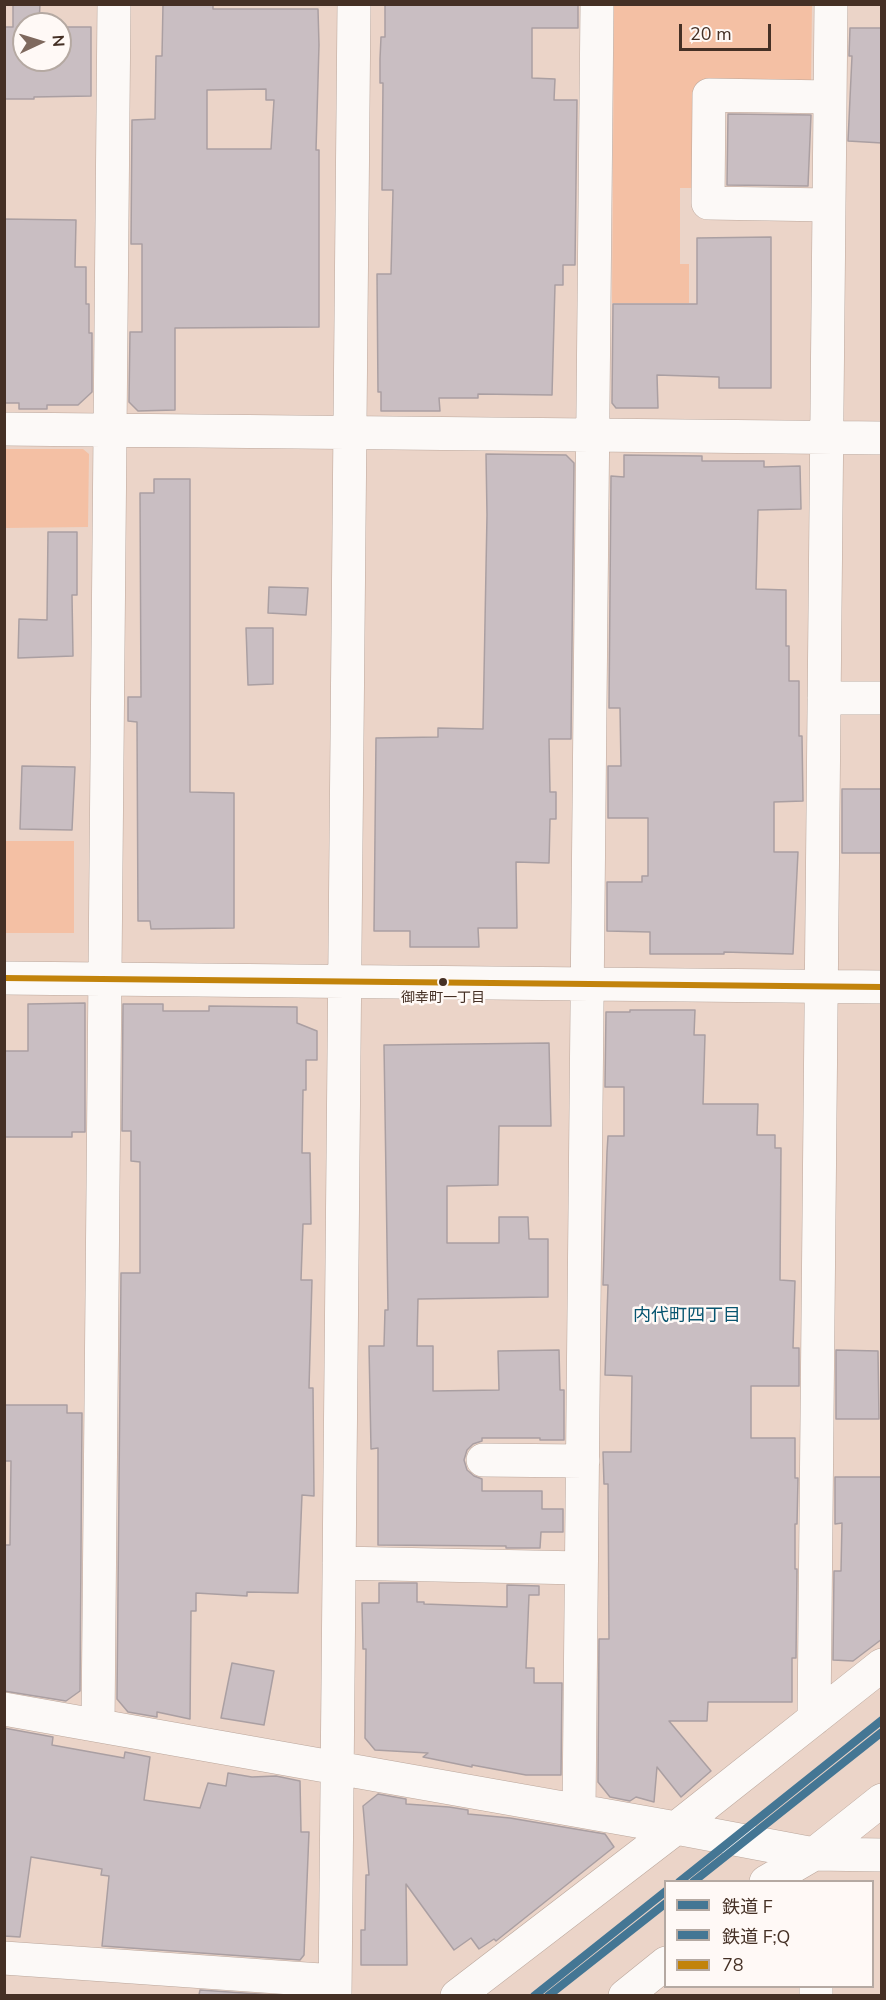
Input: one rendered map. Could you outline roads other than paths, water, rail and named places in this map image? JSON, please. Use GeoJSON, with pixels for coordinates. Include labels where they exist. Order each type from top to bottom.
{"type":"FeatureCollection","features":[{"type":"Feature","properties":{"kind":"street"},"geometry":{"type":"LineString","coordinates":[[98,1725],[114,4]]}},
{"type":"Feature","properties":{"kind":"street"},"geometry":{"type":"LineString","coordinates":[[4,1958],[335,1988],[354,4]]}},
{"type":"Feature","properties":{"kind":"street"},"geometry":{"type":"LineString","coordinates":[[579,1810],[597,4]]}},
{"type":"Feature","properties":{"kind":"street"},"geometry":{"type":"LineString","coordinates":[[814,1719],[831,4]]}},
{"type":"Feature","properties":{"kind":"street"},"geometry":{"type":"LineString","coordinates":[[829,205],[708,203],[708,95],[830,97]]}},
{"type":"Feature","properties":{"kind":"street"},"geometry":{"type":"LineString","coordinates":[[4,429],[882,438]]}},
{"type":"Feature","properties":{"kind":"street"},"geometry":{"type":"LineString","coordinates":[[824,698],[882,698]]}},
{"type":"Feature","properties":{"kind":"street"},"geometry":{"type":"LineString","coordinates":[[4,978],[882,987]]}},
{"type":"Feature","properties":{"kind":"street"},"geometry":{"type":"LineString","coordinates":[[483,1460],[583,1461]]}},
{"type":"Feature","properties":{"kind":"street"},"geometry":{"type":"LineString","coordinates":[[339,1563],[581,1568]]}},
{"type":"Feature","properties":{"kind":"street"},"geometry":{"type":"LineString","coordinates":[[457,1995],[676,1828],[882,1665]]}},
{"type":"Feature","properties":{"kind":"street"},"geometry":{"type":"LineString","coordinates":[[4,1709],[676,1828],[814,1868]]}},
{"type":"Feature","properties":{"kind":"street"},"geometry":{"type":"LineString","coordinates":[[814,1868],[882,1800]]}},
{"type":"Feature","properties":{"kind":"street"},"geometry":{"type":"LineString","coordinates":[[770,1880],[882,1854]]}},
{"type":"Feature","properties":{"kind":"street"},"geometry":{"type":"LineString","coordinates":[[625,1995],[664,1965]]}},
{"type":"Feature","properties":{"kind":"rail line","name":"F"},"geometry":{"type":"LineString","coordinates":[[682,1880],[882,1720]]}},
{"type":"Feature","properties":{"kind":"rail line","name":"F;Q"},"geometry":{"type":"LineString","coordinates":[[696,1880],[882,1732]]}},
{"type":"Feature","properties":{"kind":"rail line","name":"F"},"geometry":{"type":"LineString","coordinates":[[534,1996],[664,1893]]}},
{"type":"Feature","properties":{"kind":"rail line","name":"F;Q"},"geometry":{"type":"LineString","coordinates":[[548,1996],[664,1905]]}},
{"type":"Feature","properties":{"kind":"place","name":"御幸町一丁目"},"geometry":{"type":"Point","coordinates":[443,982]}},
{"type":"Feature","properties":{"kind":"district","name":"内代町四丁目"},"geometry":{"type":"Point","coordinates":[687,1317]}}]}
